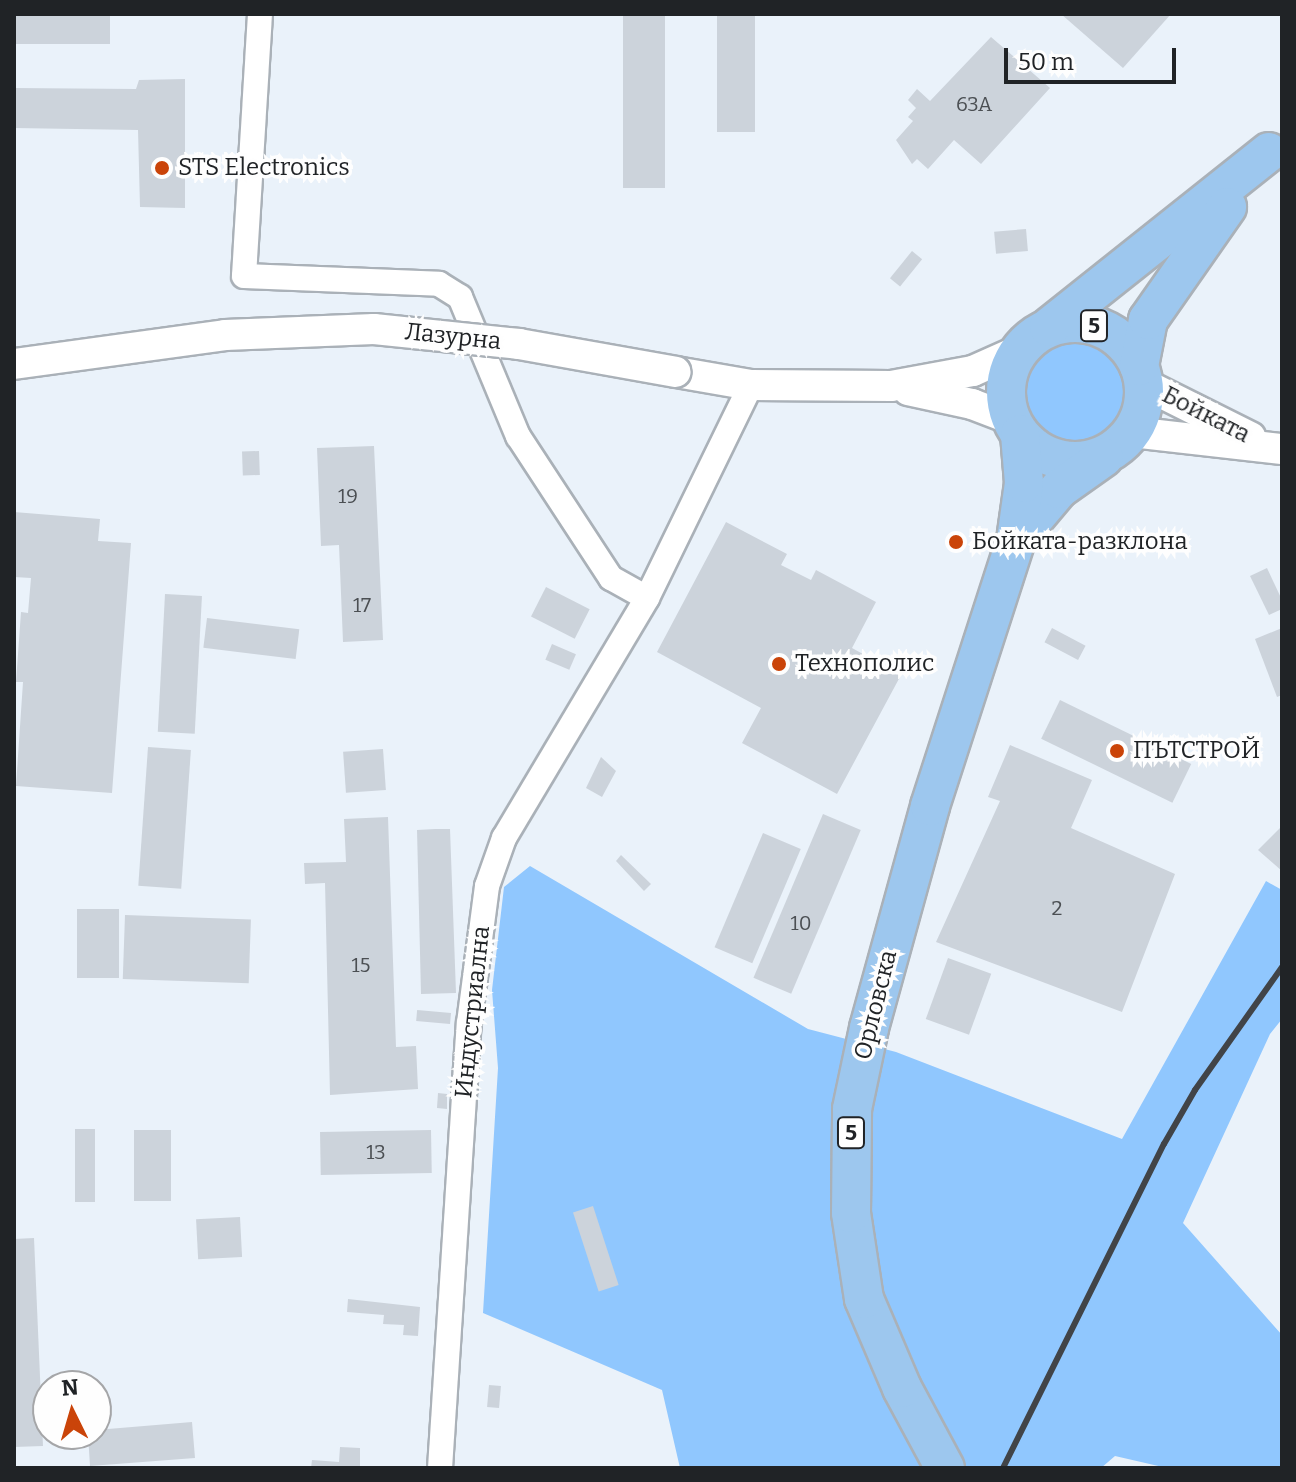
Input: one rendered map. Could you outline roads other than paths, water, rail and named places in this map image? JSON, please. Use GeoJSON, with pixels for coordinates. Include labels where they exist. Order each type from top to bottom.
{"type":"FeatureCollection","features":[{"type":"Feature","properties":{"kind":"main road","name":"5"},"geometry":{"type":"LineString","coordinates":[[1016,427],[1006,383],[1034,339],[1276,145]]}},
{"type":"Feature","properties":{"kind":"main road","name":"5"},"geometry":{"type":"LineString","coordinates":[[1124,440],[1142,409],[1141,375],[1148,320],[1160,298],[1276,145]]}},
{"type":"Feature","properties":{"kind":"main road","name":"5"},"geometry":{"type":"LineString","coordinates":[[1034,339],[1090,325],[1110,333],[1141,375]]}},
{"type":"Feature","properties":{"kind":"main road"},"geometry":{"type":"LineString","coordinates":[[1016,427],[1055,458],[1076,461],[1124,440]]}},
{"type":"Feature","properties":{"kind":"main road","name":"Орловска"},"geometry":{"type":"LineString","coordinates":[[940,1460],[864,1299],[851,1213],[852,1109],[882,977],[930,806],[1016,540],[1024,483],[1016,427]]}},
{"type":"Feature","properties":{"kind":"main road","name":"Орловска"},"geometry":{"type":"LineString","coordinates":[[1016,540],[1059,489],[1124,440]]}},
{"type":"Feature","properties":{"kind":"street"},"geometry":{"type":"LineString","coordinates":[[260,14],[244,276],[439,284],[460,297],[518,436],[611,578],[647,598]]}},
{"type":"Feature","properties":{"kind":"street","name":"Лазурна"},"geometry":{"type":"LineString","coordinates":[[14,364],[225,335],[374,329],[519,344],[751,385],[891,386],[973,371],[1034,339]]}},
{"type":"Feature","properties":{"kind":"street","name":"Бойката"},"geometry":{"type":"LineString","coordinates":[[1141,375],[1276,448]]}},
{"type":"Feature","properties":{"kind":"street","name":"Индустриална"},"geometry":{"type":"LineString","coordinates":[[440,1468],[469,1023],[487,886],[504,838],[647,598],[751,385]]}},
{"type":"Feature","properties":{"kind":"street","name":"Лазурна"},"geometry":{"type":"LineString","coordinates":[[891,386],[972,404],[1016,427]]}},
{"type":"Feature","properties":{"kind":"street","name":"Бойката"},"geometry":{"type":"LineString","coordinates":[[1124,440],[1276,448]]}},
{"type":"Feature","properties":{"kind":"railway"},"geometry":{"type":"LineString","coordinates":[[1003,1468],[1164,1144],[1195,1090],[1282,967]]}},
{"type":"Feature","properties":{"kind":"place","name":"STS Electronics"},"geometry":{"type":"Point","coordinates":[162,168]}},
{"type":"Feature","properties":{"kind":"place","name":"Бойката-разклона"},"geometry":{"type":"Point","coordinates":[956,542]}},
{"type":"Feature","properties":{"kind":"place","name":"Технополис"},"geometry":{"type":"Point","coordinates":[779,664]}},
{"type":"Feature","properties":{"kind":"place","name":"ПЪТСТРОЙ"},"geometry":{"type":"Point","coordinates":[1117,751]}}]}
